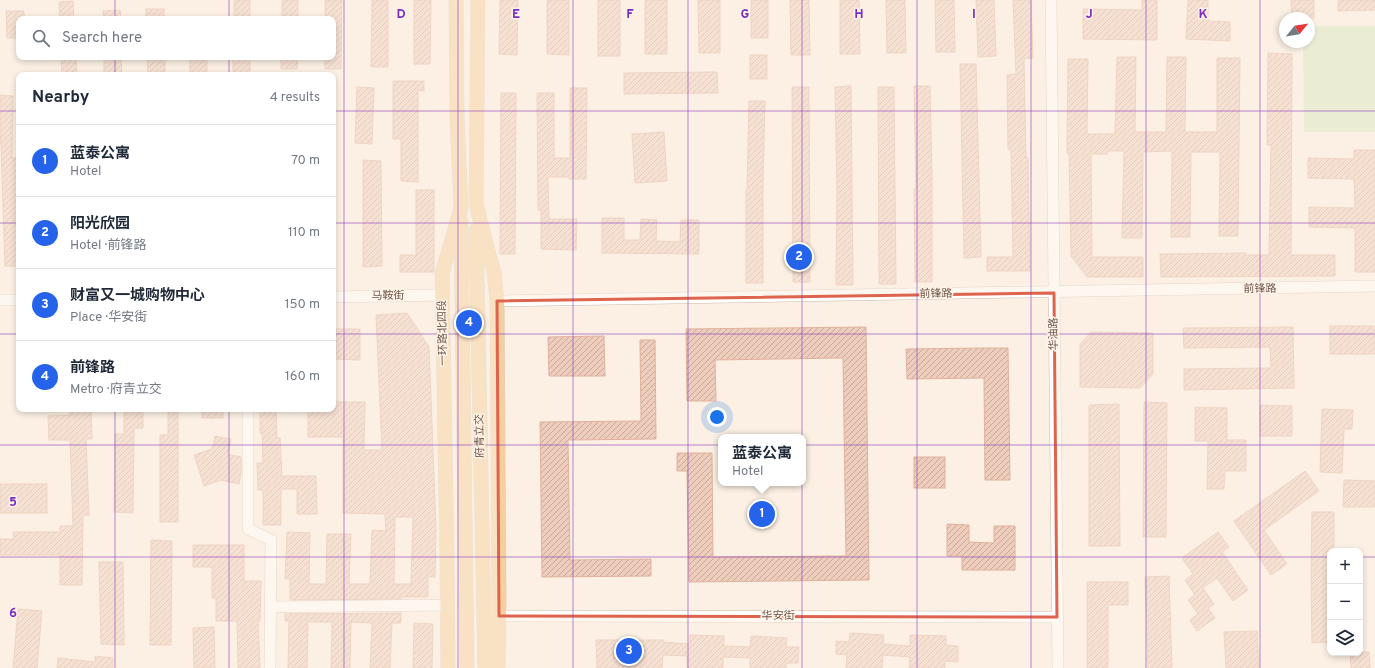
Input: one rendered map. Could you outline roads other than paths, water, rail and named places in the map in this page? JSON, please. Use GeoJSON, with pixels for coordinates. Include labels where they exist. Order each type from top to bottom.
{"type":"FeatureCollection","features":[{"type":"Feature","properties":{"kind":"main road","name":"一环路北四段"},"geometry":{"type":"LineString","coordinates":[[448,668],[442,274],[461,208],[457,118],[456,0]]}},
{"type":"Feature","properties":{"kind":"main road"},"geometry":{"type":"LineString","coordinates":[[478,0],[476,203],[494,272],[497,301],[498,668]]}},
{"type":"Feature","properties":{"kind":"main road","name":"府青立交"},"geometry":{"type":"LineString","coordinates":[[476,203],[485,664]]}},
{"type":"Feature","properties":{"kind":"main road","name":"府青立交"},"geometry":{"type":"LineString","coordinates":[[461,208],[467,664]]}},
{"type":"Feature","properties":{"kind":"street","name":"华油路"},"geometry":{"type":"LineString","coordinates":[[1051,0],[1058,668]]}},
{"type":"Feature","properties":{"kind":"street","name":"前锋路"},"geometry":{"type":"LineString","coordinates":[[497,301],[1375,286]]}},
{"type":"Feature","properties":{"kind":"street","name":"马鞍街"},"geometry":{"type":"LineString","coordinates":[[336,297],[442,295]]}},
{"type":"Feature","properties":{"kind":"street"},"geometry":{"type":"LineString","coordinates":[[0,300],[16,300]]}},
{"type":"Feature","properties":{"kind":"street"},"geometry":{"type":"LineString","coordinates":[[248,412],[248,529],[271,540],[270,668]]}},
{"type":"Feature","properties":{"kind":"street"},"geometry":{"type":"LineString","coordinates":[[270,607],[447,605]]}},
{"type":"Feature","properties":{"kind":"street","name":"华安街"},"geometry":{"type":"LineString","coordinates":[[499,616],[1057,617]]}},
{"type":"Feature","properties":{"kind":"place","name":"阳光欣园"},"geometry":{"type":"Point","coordinates":[799,257]}},
{"type":"Feature","properties":{"kind":"place","name":"前锋路"},"geometry":{"type":"Point","coordinates":[469,323]}},
{"type":"Feature","properties":{"kind":"place","name":"蓝泰公寓"},"geometry":{"type":"Point","coordinates":[762,514]}},
{"type":"Feature","properties":{"kind":"place","name":"财富又一城购物中心"},"geometry":{"type":"Point","coordinates":[629,651]}}]}
